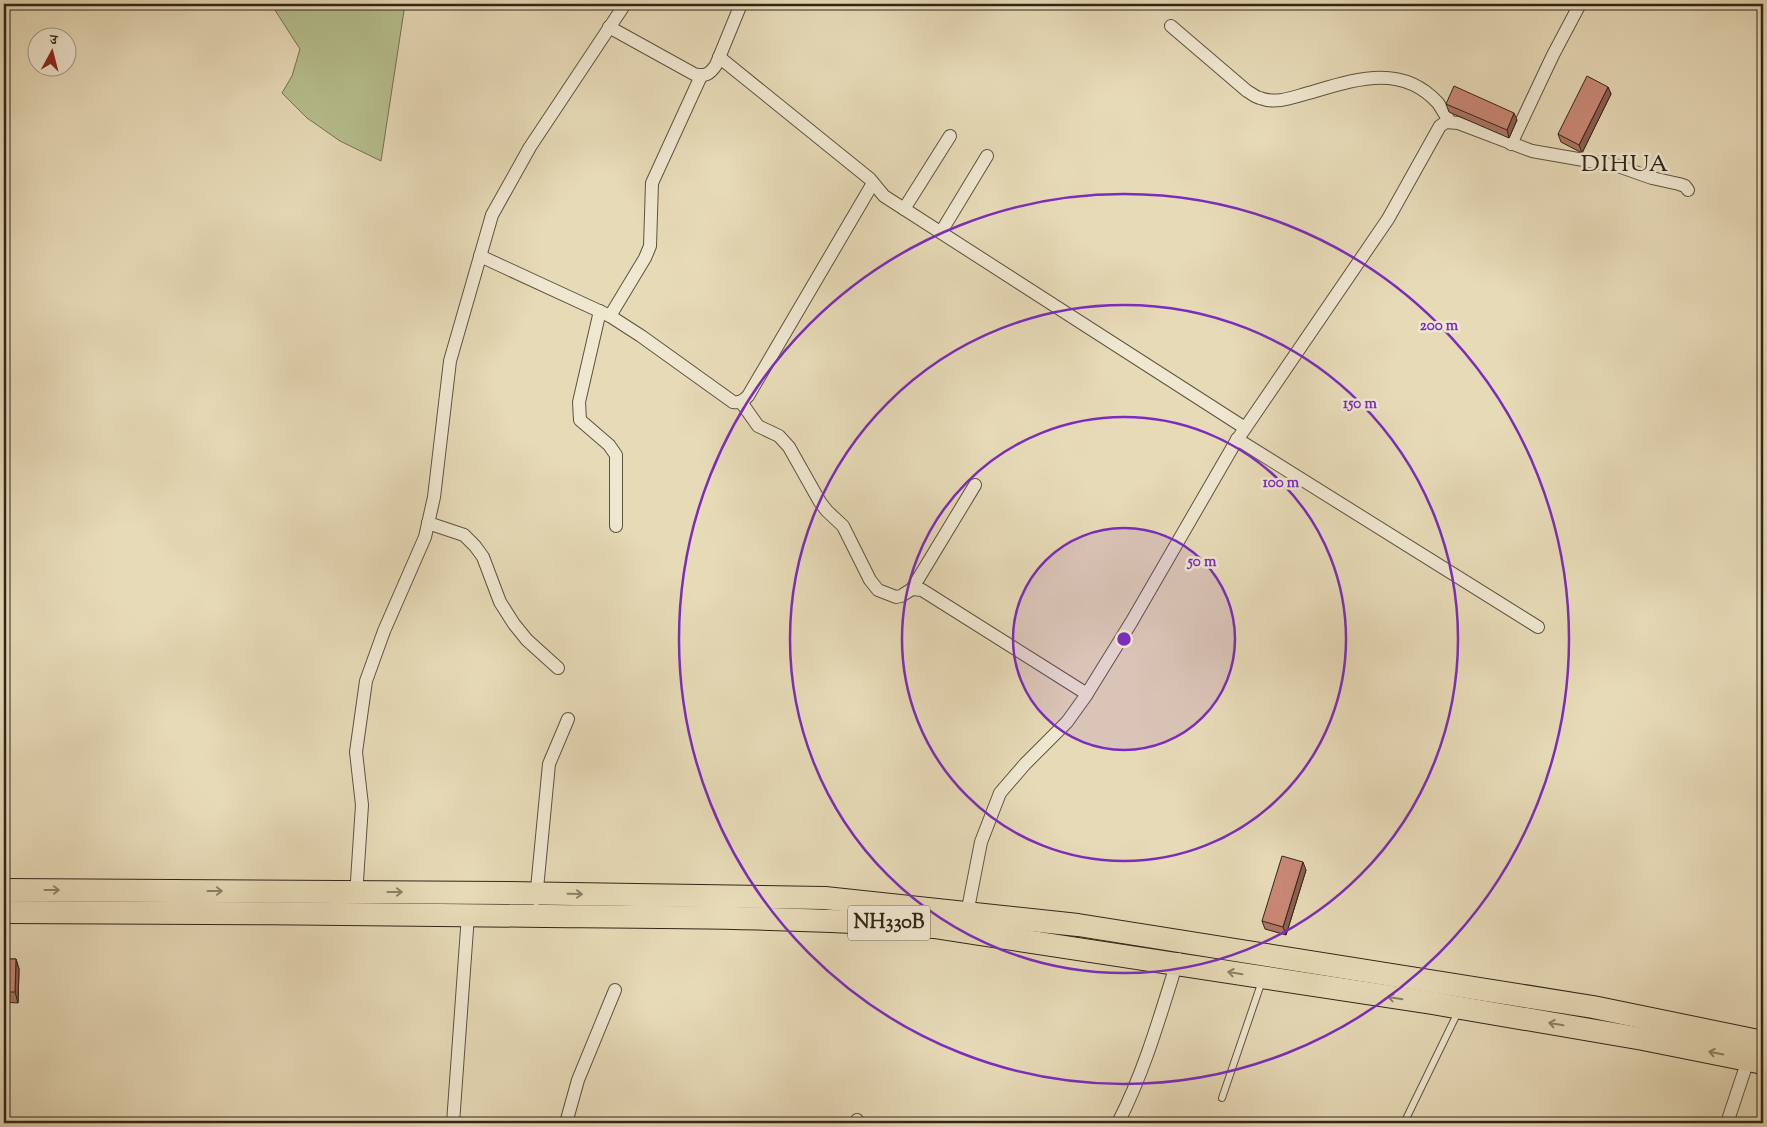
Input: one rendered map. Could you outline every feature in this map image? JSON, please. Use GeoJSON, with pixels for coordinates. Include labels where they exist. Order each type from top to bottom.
{"type":"FeatureCollection","features":[{"type":"Feature","properties":{"kind":"highway","name":"NH330B"},"geometry":{"type":"LineString","coordinates":[[4,890],[356,903],[468,915],[860,921],[934,927],[965,922],[1078,925],[1593,1007],[1763,1041]]}},
{"type":"Feature","properties":{"kind":"highway","name":"NH330B"},"geometry":{"type":"LineString","coordinates":[[4,912],[356,903],[536,894],[824,898],[965,922],[1176,964],[1460,1008],[1643,1039],[1756,1062]]}},
{"type":"Feature","properties":{"kind":"street"},"geometry":{"type":"LineString","coordinates":[[356,903],[362,805],[356,752],[366,681],[384,630],[424,537],[428,523],[434,497],[450,361],[492,215],[530,148],[625,4]]}},
{"type":"Feature","properties":{"kind":"street"},"geometry":{"type":"LineString","coordinates":[[609,27],[694,74],[701,76],[711,72],[741,4]]}},
{"type":"Feature","properties":{"kind":"street"},"geometry":{"type":"LineString","coordinates":[[1511,144],[1553,55],[1580,4]]}},
{"type":"Feature","properties":{"kind":"street"},"geometry":{"type":"LineString","coordinates":[[1171,26],[1247,91],[1260,98],[1285,100],[1348,82],[1392,77],[1409,83],[1427,94],[1438,104],[1450,122]]}},
{"type":"Feature","properties":{"kind":"street"},"geometry":{"type":"LineString","coordinates":[[719,57],[874,183],[884,196],[1245,428]]}},
{"type":"Feature","properties":{"kind":"street"},"geometry":{"type":"LineString","coordinates":[[616,526],[616,455],[609,446],[580,420],[579,402],[605,314],[645,258],[650,246],[652,183],[701,76]]}},
{"type":"Feature","properties":{"kind":"street"},"geometry":{"type":"LineString","coordinates":[[965,922],[981,842],[1000,793],[1025,764],[1067,722],[1087,694],[1132,621],[1237,439],[1388,219],[1440,126],[1446,122],[1458,124],[1532,151],[1618,166],[1652,178],[1680,184],[1688,190]]}},
{"type":"Feature","properties":{"kind":"street"},"geometry":{"type":"LineString","coordinates":[[904,209],[950,136]]}},
{"type":"Feature","properties":{"kind":"street"},"geometry":{"type":"LineString","coordinates":[[941,232],[987,156]]}},
{"type":"Feature","properties":{"kind":"street"},"geometry":{"type":"LineString","coordinates":[[480,256],[605,314],[641,336],[733,402],[741,402],[748,396],[874,183]]}},
{"type":"Feature","properties":{"kind":"street"},"geometry":{"type":"LineString","coordinates":[[741,402],[758,426],[779,436],[789,447],[820,502],[843,526],[870,580],[878,590],[896,597],[912,589],[975,485]]}},
{"type":"Feature","properties":{"kind":"street"},"geometry":{"type":"LineString","coordinates":[[1237,439],[1538,627]]}},
{"type":"Feature","properties":{"kind":"street"},"geometry":{"type":"LineString","coordinates":[[428,523],[464,535],[475,546],[483,558],[500,602],[514,624],[527,640],[558,668]]}},
{"type":"Feature","properties":{"kind":"street"},"geometry":{"type":"LineString","coordinates":[[912,589],[922,590],[1087,694]]}},
{"type":"Feature","properties":{"kind":"street"},"geometry":{"type":"LineString","coordinates":[[536,916],[536,894],[549,764],[568,719]]}},
{"type":"Feature","properties":{"kind":"street"},"geometry":{"type":"LineString","coordinates":[[453,1123],[468,915]]}},
{"type":"Feature","properties":{"kind":"street"},"geometry":{"type":"LineString","coordinates":[[1118,1123],[1135,1090],[1183,942]]}},
{"type":"Feature","properties":{"kind":"street"},"geometry":{"type":"LineString","coordinates":[[566,1123],[578,1080],[615,990]]}},
{"type":"Feature","properties":{"kind":"street"},"geometry":{"type":"LineString","coordinates":[[1728,1123],[1756,1062]]}},
{"type":"Feature","properties":{"kind":"lane"},"geometry":{"type":"LineString","coordinates":[[1222,1098],[1264,978]]}},
{"type":"Feature","properties":{"kind":"lane"},"geometry":{"type":"LineString","coordinates":[[1404,1123],[1460,1008]]}},
{"type":"Feature","properties":{"kind":"green space"},"geometry":{"type":"Polygon","coordinates":[[[271,4],[405,4],[381,161],[340,141],[307,118],[282,93],[292,76],[300,49],[271,4]]]}},
{"type":"Feature","properties":{"kind":"building"},"geometry":{"type":"Polygon","coordinates":[[[1587,76],[1608,87],[1579,145],[1558,134],[1587,76]]]}},
{"type":"Feature","properties":{"kind":"building"},"geometry":{"type":"Polygon","coordinates":[[[1454,86],[1514,113],[1507,130],[1446,104],[1454,86]]]}},
{"type":"Feature","properties":{"kind":"building"},"geometry":{"type":"Polygon","coordinates":[[[1282,856],[1303,862],[1283,927],[1262,921],[1282,856]]]}},
{"type":"Feature","properties":{"kind":"building"},"geometry":{"type":"Polygon","coordinates":[[[4,959],[16,959],[15,992],[4,992],[4,959]]]}},
{"type":"Feature","properties":{"kind":"district","name":"DIHUA"},"geometry":{"type":"Point","coordinates":[1625,165]}}]}
